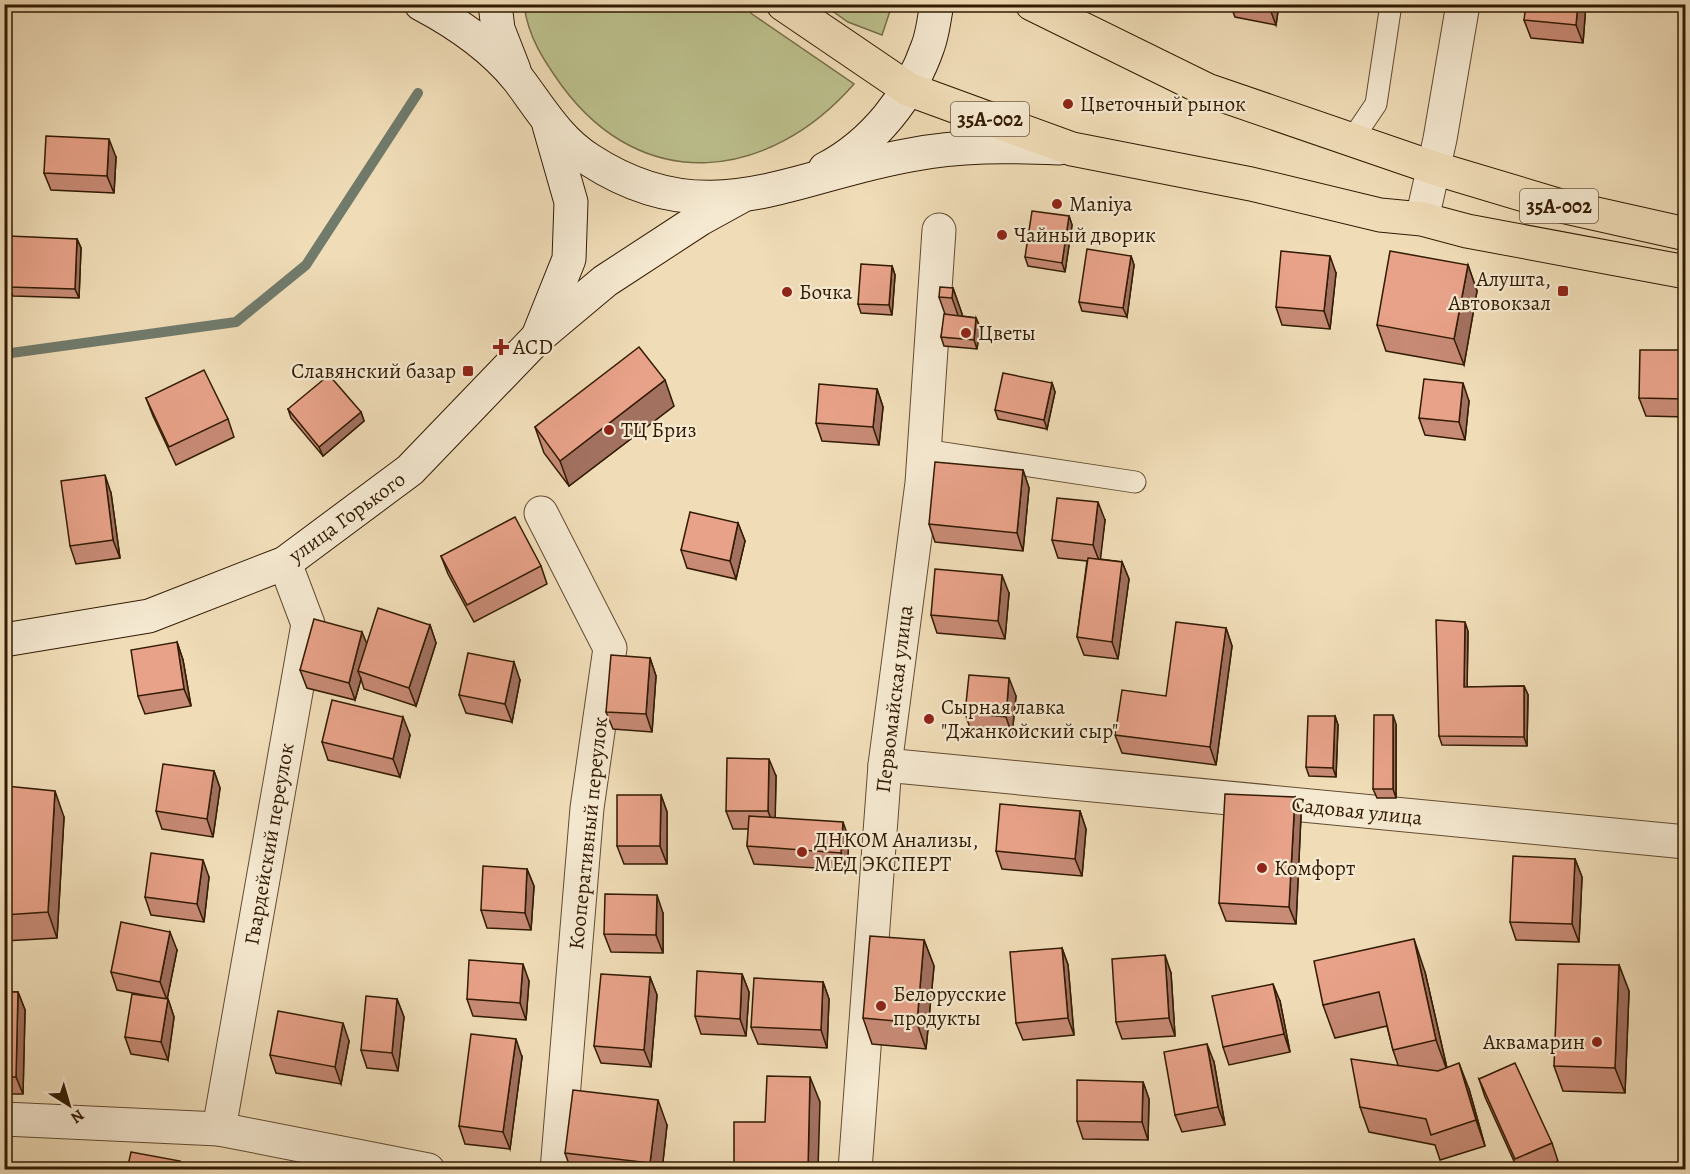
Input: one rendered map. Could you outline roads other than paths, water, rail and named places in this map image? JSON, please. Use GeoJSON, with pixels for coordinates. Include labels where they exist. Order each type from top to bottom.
{"type":"FeatureCollection","features":[{"type":"Feature","properties":{"kind":"highway","name":"35А-002"},"geometry":{"type":"LineString","coordinates":[[783,4],[908,89],[1072,149]]}},
{"type":"Feature","properties":{"kind":"highway"},"geometry":{"type":"LineString","coordinates":[[1032,4],[1207,90],[1353,138],[1434,168]]}},
{"type":"Feature","properties":{"kind":"highway"},"geometry":{"type":"LineString","coordinates":[[1072,149],[1251,184],[1380,214],[1422,219],[1467,231],[1686,272]]}},
{"type":"Feature","properties":{"kind":"highway","name":"35А-002"},"geometry":{"type":"LineString","coordinates":[[1434,168],[1561,206],[1686,234]]}},
{"type":"Feature","properties":{"kind":"street"},"geometry":{"type":"LineString","coordinates":[[422,4],[459,24],[516,78],[549,125],[589,160],[635,184],[687,197],[740,197],[918,153],[990,145],[1072,149]]}},
{"type":"Feature","properties":{"kind":"street"},"geometry":{"type":"LineString","coordinates":[[495,4],[498,29],[516,78]]}},
{"type":"Feature","properties":{"kind":"street"},"geometry":{"type":"LineString","coordinates":[[791,186],[837,163],[877,130],[908,89],[929,45],[937,4]]}},
{"type":"Feature","properties":{"kind":"street"},"geometry":{"type":"LineString","coordinates":[[1422,219],[1434,168],[1463,4]]}},
{"type":"Feature","properties":{"kind":"street","name":"улица Горького"},"geometry":{"type":"LineString","coordinates":[[537,338],[569,259],[571,202],[549,125]]}},
{"type":"Feature","properties":{"kind":"street","name":"улица Горького"},"geometry":{"type":"LineString","coordinates":[[4,640],[149,616],[285,563],[410,470],[537,338],[605,281],[700,219],[740,197]]}},
{"type":"Feature","properties":{"kind":"street","name":"Первомайская улица"},"geometry":{"type":"LineString","coordinates":[[855,1170],[885,765],[924,450],[939,230]]}},
{"type":"Feature","properties":{"kind":"street","name":"Кооперативный переулок"},"geometry":{"type":"LineString","coordinates":[[541,513],[610,648],[587,808],[557,1170]]}},
{"type":"Feature","properties":{"kind":"street","name":"Гвардейский переулок"},"geometry":{"type":"LineString","coordinates":[[219,1129],[308,624],[285,563]]}},
{"type":"Feature","properties":{"kind":"street","name":"Садовая улица"},"geometry":{"type":"LineString","coordinates":[[885,765],[1686,842]]}},
{"type":"Feature","properties":{"kind":"street"},"geometry":{"type":"LineString","coordinates":[[4,1119],[219,1129],[428,1170]]}},
{"type":"Feature","properties":{"kind":"lane"},"geometry":{"type":"LineString","coordinates":[[1353,138],[1376,104],[1391,4]]}},
{"type":"Feature","properties":{"kind":"lane"},"geometry":{"type":"LineString","coordinates":[[924,450],[1135,482]]}},
{"type":"Feature","properties":{"kind":"waterway"},"geometry":{"type":"LineString","coordinates":[[4,354],[236,322],[306,265],[418,93]]}},
{"type":"Feature","properties":{"kind":"place","name":"Цветочный рынок"},"geometry":{"type":"Point","coordinates":[1068,104]}},
{"type":"Feature","properties":{"kind":"place","name":"Maniya"},"geometry":{"type":"Point","coordinates":[1057,204]}},
{"type":"Feature","properties":{"kind":"place","name":"Чайный дворик"},"geometry":{"type":"Point","coordinates":[1002,235]}},
{"type":"Feature","properties":{"kind":"place","name":"Алушта, Автовокзал"},"geometry":{"type":"Point","coordinates":[1563,291]}},
{"type":"Feature","properties":{"kind":"place","name":"Бочка"},"geometry":{"type":"Point","coordinates":[787,292]}},
{"type":"Feature","properties":{"kind":"place","name":"Цветы"},"geometry":{"type":"Point","coordinates":[966,333]}},
{"type":"Feature","properties":{"kind":"place","name":"ACD"},"geometry":{"type":"Point","coordinates":[501,347]}},
{"type":"Feature","properties":{"kind":"place","name":"Славянский базар"},"geometry":{"type":"Point","coordinates":[468,371]}},
{"type":"Feature","properties":{"kind":"place","name":"ТЦ Бриз"},"geometry":{"type":"Point","coordinates":[609,430]}},
{"type":"Feature","properties":{"kind":"place","name":"Сырная лавка \"Джанкойский сыр\""},"geometry":{"type":"Point","coordinates":[929,719]}},
{"type":"Feature","properties":{"kind":"place","name":"ДНКОМ Анализы, МЕД ЭКСПЕРТ"},"geometry":{"type":"Point","coordinates":[802,852]}},
{"type":"Feature","properties":{"kind":"place","name":"Комфорт"},"geometry":{"type":"Point","coordinates":[1262,868]}},
{"type":"Feature","properties":{"kind":"place","name":"Белорусские продукты"},"geometry":{"type":"Point","coordinates":[881,1006]}},
{"type":"Feature","properties":{"kind":"place","name":"Аквамарин"},"geometry":{"type":"Point","coordinates":[1597,1042]}}]}
